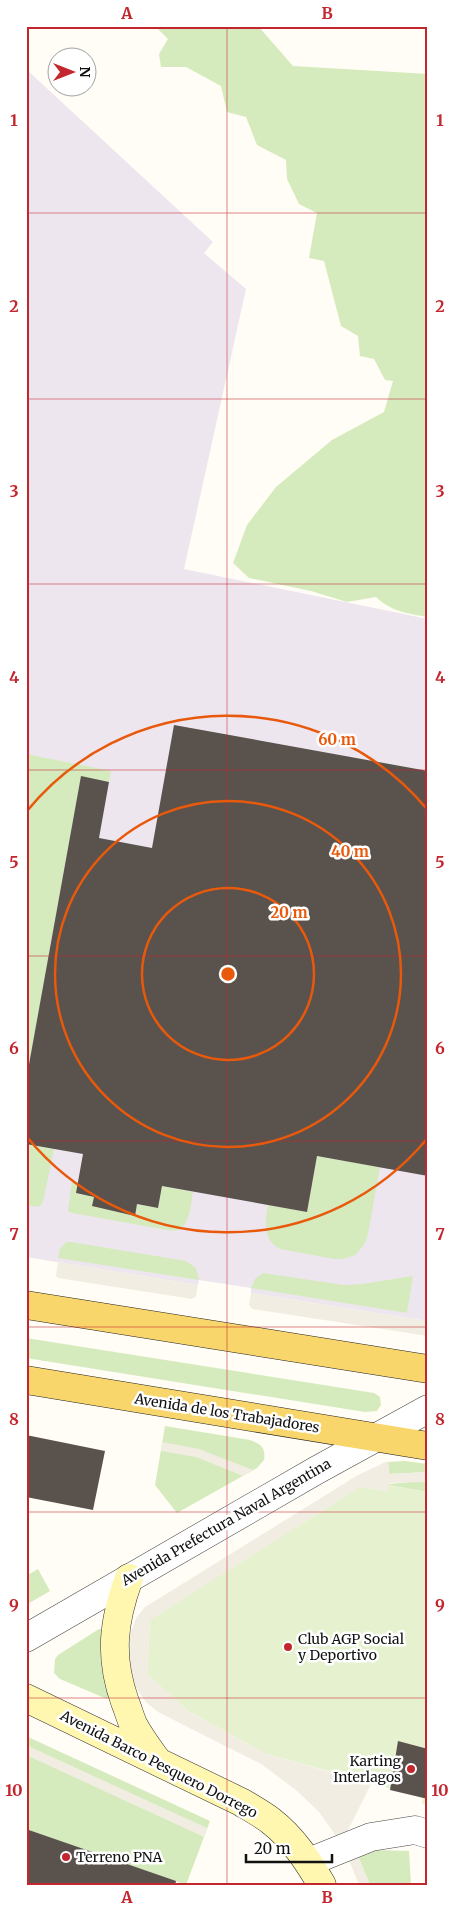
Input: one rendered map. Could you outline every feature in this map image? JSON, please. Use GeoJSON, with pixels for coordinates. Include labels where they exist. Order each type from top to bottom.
{"type":"FeatureCollection","features":[{"type":"Feature","properties":{"kind":"main road"},"geometry":{"type":"LineString","coordinates":[[26,1305],[428,1369]]}},
{"type":"Feature","properties":{"kind":"main road","name":"Avenida de los Trabajadores"},"geometry":{"type":"LineString","coordinates":[[26,1380],[428,1446]]}},
{"type":"Feature","properties":{"kind":"main road"},"geometry":{"type":"LineString","coordinates":[[129,1578],[116,1620],[115,1664],[120,1688],[133,1724],[156,1760]]}},
{"type":"Feature","properties":{"kind":"main road","name":"Avenida Barco Pesquero Dorrego"},"geometry":{"type":"LineString","coordinates":[[26,1698],[241,1802],[271,1821],[295,1843],[316,1874]]}},
{"type":"Feature","properties":{"kind":"street","name":"Avenida Prefectura Naval Argentina"},"geometry":{"type":"LineString","coordinates":[[26,1638],[317,1470],[428,1409]]}},
{"type":"Feature","properties":{"kind":"street"},"geometry":{"type":"LineString","coordinates":[[316,1874],[371,1837],[415,1830],[428,1834]]}},
{"type":"Feature","properties":{"kind":"shaded area"},"geometry":{"type":"Polygon","coordinates":[[[26,69],[48,89],[48,98],[57,98],[213,242],[204,253],[246,289],[184,569],[428,619],[428,1321],[251,1293],[251,1288],[199,1280],[198,1285],[26,1257],[26,69]]]}},
{"type":"Feature","properties":{"kind":"shaded area"},"geometry":{"type":"Polygon","coordinates":[[[58,1262],[198,1285],[196,1296],[192,1299],[58,1278],[56,1276],[58,1262]]]}},
{"type":"Feature","properties":{"kind":"shaded area"},"geometry":{"type":"Polygon","coordinates":[[[251,1293],[428,1321],[428,1336],[252,1309],[249,1305],[251,1293]]]}},
{"type":"Feature","properties":{"kind":"shaded area"},"geometry":{"type":"Polygon","coordinates":[[[162,1442],[199,1449],[253,1470],[243,1476],[196,1457],[161,1451],[162,1442]]]}},
{"type":"Feature","properties":{"kind":"shaded area"},"geometry":{"type":"Polygon","coordinates":[[[388,1461],[389,1474],[428,1472],[428,1482],[389,1483],[387,1491],[360,1487],[150,1620],[147,1674],[188,1711],[264,1753],[371,1784],[347,1832],[337,1837],[319,1812],[296,1790],[261,1764],[158,1712],[146,1702],[134,1685],[129,1670],[128,1640],[136,1618],[145,1607],[358,1475],[388,1461]]]}},
{"type":"Feature","properties":{"kind":"shaded area"},"geometry":{"type":"Polygon","coordinates":[[[26,1745],[207,1828],[204,1837],[26,1755],[26,1745]]]}},
{"type":"Feature","properties":{"kind":"shaded area"},"geometry":{"type":"Polygon","coordinates":[[[358,1856],[370,1885],[359,1885],[349,1860],[358,1856]]]}},
{"type":"Feature","properties":{"kind":"green space"},"geometry":{"type":"Polygon","coordinates":[[[155,26],[258,26],[293,66],[428,74],[428,617],[394,609],[376,597],[347,602],[311,591],[249,578],[233,563],[247,525],[276,487],[332,440],[384,412],[393,381],[385,380],[374,359],[360,356],[358,336],[341,326],[324,261],[309,258],[317,213],[299,204],[287,179],[286,160],[257,145],[246,117],[227,112],[221,86],[186,67],[161,67],[159,54],[168,39],[155,26]]]}},
{"type":"Feature","properties":{"kind":"green space"},"geometry":{"type":"Polygon","coordinates":[[[26,754],[111,771],[109,782],[81,777],[26,1081],[26,754]]]}},
{"type":"Feature","properties":{"kind":"green space"},"geometry":{"type":"Polygon","coordinates":[[[26,1144],[54,1149],[43,1202],[39,1207],[26,1205],[26,1144]]]}},
{"type":"Feature","properties":{"kind":"green space"},"geometry":{"type":"Polygon","coordinates":[[[317,1156],[380,1167],[368,1234],[365,1243],[356,1255],[334,1259],[280,1249],[270,1240],[266,1230],[268,1205],[307,1212],[317,1156]]]}},
{"type":"Feature","properties":{"kind":"green space"},"geometry":{"type":"Polygon","coordinates":[[[72,1181],[79,1182],[77,1194],[158,1208],[162,1186],[193,1192],[190,1211],[183,1227],[172,1231],[72,1213],[68,1211],[72,1181]]]}},
{"type":"Feature","properties":{"kind":"green space"},"geometry":{"type":"Polygon","coordinates":[[[66,1242],[186,1261],[196,1268],[199,1280],[58,1258],[60,1249],[66,1242]]]}},
{"type":"Feature","properties":{"kind":"green space"},"geometry":{"type":"Polygon","coordinates":[[[263,1273],[344,1285],[413,1276],[407,1313],[251,1288],[255,1279],[263,1273]]]}},
{"type":"Feature","properties":{"kind":"green space"},"geometry":{"type":"Polygon","coordinates":[[[26,1338],[374,1393],[380,1397],[381,1405],[377,1411],[365,1412],[26,1358],[26,1338]]]}},
{"type":"Feature","properties":{"kind":"green space"},"geometry":{"type":"Polygon","coordinates":[[[165,1426],[250,1440],[262,1447],[264,1460],[257,1468],[177,1513],[155,1485],[165,1426]]]}},
{"type":"Feature","properties":{"kind":"green space"},"geometry":{"type":"Polygon","coordinates":[[[405,1461],[428,1464],[428,1472],[389,1474],[388,1462],[405,1461]]]}},
{"type":"Feature","properties":{"kind":"green space"},"geometry":{"type":"Polygon","coordinates":[[[428,1482],[428,1492],[388,1485],[389,1484],[428,1482]]]}},
{"type":"Feature","properties":{"kind":"green space","name":"Club AGP Social y Deportivo"},"geometry":{"type":"Polygon","coordinates":[[[388,1485],[428,1492],[428,1805],[422,1803],[423,1798],[264,1753],[188,1711],[147,1674],[150,1619],[360,1487],[387,1491],[388,1485]]]}},
{"type":"Feature","properties":{"kind":"green space"},"geometry":{"type":"Polygon","coordinates":[[[38,1569],[50,1591],[26,1605],[26,1576],[38,1569]]]}},
{"type":"Feature","properties":{"kind":"green space"},"geometry":{"type":"Polygon","coordinates":[[[99,1629],[103,1630],[103,1671],[109,1697],[107,1699],[60,1679],[54,1673],[55,1659],[58,1655],[99,1629]]]}},
{"type":"Feature","properties":{"kind":"green space"},"geometry":{"type":"Polygon","coordinates":[[[26,1736],[210,1821],[186,1885],[26,1829],[26,1736]]]}},
{"type":"Feature","properties":{"kind":"green space"},"geometry":{"type":"Polygon","coordinates":[[[375,1850],[409,1851],[411,1885],[370,1885],[358,1856],[375,1850]]]}},
{"type":"Feature","properties":{"kind":"building"},"geometry":{"type":"Polygon","coordinates":[[[174,725],[428,771],[428,1176],[317,1156],[307,1212],[162,1186],[158,1208],[137,1204],[135,1216],[92,1206],[94,1197],[76,1193],[83,1154],[26,1144],[26,1081],[81,776],[109,782],[99,838],[152,848],[174,725]]]}},
{"type":"Feature","properties":{"kind":"building"},"geometry":{"type":"Polygon","coordinates":[[[26,1435],[105,1451],[93,1510],[26,1497],[26,1435]]]}},
{"type":"Feature","properties":{"kind":"building","name":"Karting Interlagos"},"geometry":{"type":"Polygon","coordinates":[[[398,1741],[428,1749],[428,1799],[390,1790],[398,1741]]]}},
{"type":"Feature","properties":{"kind":"building","name":"Terreno PNA"},"geometry":{"type":"Polygon","coordinates":[[[26,1829],[176,1881],[175,1885],[26,1885],[26,1829]]]}},
{"type":"Feature","properties":{"kind":"place","name":"Club AGP Social y Deportivo"},"geometry":{"type":"Point","coordinates":[288,1647]}},
{"type":"Feature","properties":{"kind":"place","name":"Karting Interlagos"},"geometry":{"type":"Point","coordinates":[411,1769]}},
{"type":"Feature","properties":{"kind":"place","name":"Terreno PNA"},"geometry":{"type":"Point","coordinates":[66,1857]}}]}
